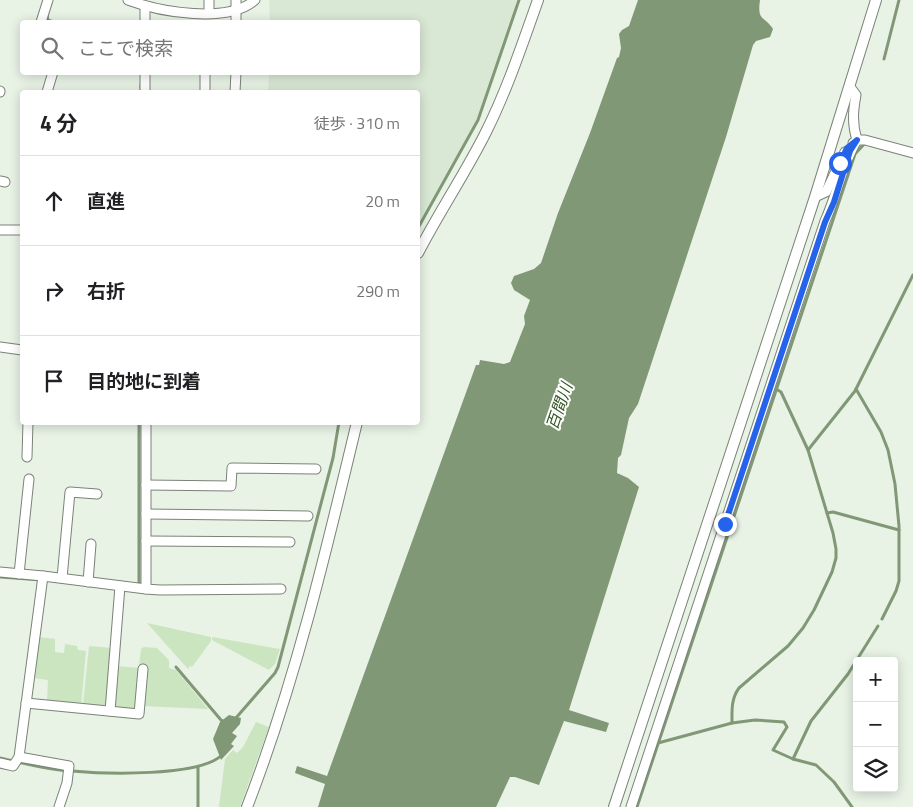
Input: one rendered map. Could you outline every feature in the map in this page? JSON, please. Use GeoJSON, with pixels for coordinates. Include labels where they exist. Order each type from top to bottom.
{"type":"FeatureCollection","features":[{"type":"Feature","properties":{"kind":"street"},"geometry":{"type":"LineString","coordinates":[[42,20],[48,0]]}},
{"type":"Feature","properties":{"kind":"street"},"geometry":{"type":"LineString","coordinates":[[128,0],[146,7],[207,17],[236,11],[255,0]]}},
{"type":"Feature","properties":{"kind":"street"},"geometry":{"type":"LineString","coordinates":[[207,17],[210,0]]}},
{"type":"Feature","properties":{"kind":"street"},"geometry":{"type":"LineString","coordinates":[[236,0],[236,20]]}},
{"type":"Feature","properties":{"kind":"street"},"geometry":{"type":"LineString","coordinates":[[420,250],[486,132],[508,82],[538,0]]}},
{"type":"Feature","properties":{"kind":"street"},"geometry":{"type":"LineString","coordinates":[[614,807],[815,197],[876,0]]}},
{"type":"Feature","properties":{"kind":"street"},"geometry":{"type":"LineString","coordinates":[[146,7],[146,20]]}},
{"type":"Feature","properties":{"kind":"street"},"geometry":{"type":"LineString","coordinates":[[48,90],[52,75]]}},
{"type":"Feature","properties":{"kind":"street"},"geometry":{"type":"LineString","coordinates":[[146,75],[146,90]]}},
{"type":"Feature","properties":{"kind":"street"},"geometry":{"type":"LineString","coordinates":[[205,75],[205,90]]}},
{"type":"Feature","properties":{"kind":"street"},"geometry":{"type":"LineString","coordinates":[[236,75],[236,90]]}},
{"type":"Feature","properties":{"kind":"street"},"geometry":{"type":"LineString","coordinates":[[850,87],[856,95],[853,128],[864,140],[913,152]]}},
{"type":"Feature","properties":{"kind":"street"},"geometry":{"type":"LineString","coordinates":[[815,197],[826,192],[847,148],[864,140]]}},
{"type":"Feature","properties":{"kind":"street"},"geometry":{"type":"LineString","coordinates":[[631,807],[825,222],[834,202],[850,151],[864,140]]}},
{"type":"Feature","properties":{"kind":"street"},"geometry":{"type":"LineString","coordinates":[[0,230],[20,230]]}},
{"type":"Feature","properties":{"kind":"street"},"geometry":{"type":"LineString","coordinates":[[0,347],[20,350]]}},
{"type":"Feature","properties":{"kind":"street"},"geometry":{"type":"LineString","coordinates":[[28,425],[28,457]]}},
{"type":"Feature","properties":{"kind":"street"},"geometry":{"type":"LineString","coordinates":[[146,425],[146,589]]}},
{"type":"Feature","properties":{"kind":"street"},"geometry":{"type":"LineString","coordinates":[[247,807],[298,654],[356,425]]}},
{"type":"Feature","properties":{"kind":"street"},"geometry":{"type":"LineString","coordinates":[[146,486],[231,486],[232,468],[316,469]]}},
{"type":"Feature","properties":{"kind":"street"},"geometry":{"type":"LineString","coordinates":[[19,574],[29,479]]}},
{"type":"Feature","properties":{"kind":"street"},"geometry":{"type":"LineString","coordinates":[[62,578],[70,492],[97,494]]}},
{"type":"Feature","properties":{"kind":"street"},"geometry":{"type":"LineString","coordinates":[[146,514],[308,516]]}},
{"type":"Feature","properties":{"kind":"street"},"geometry":{"type":"LineString","coordinates":[[146,541],[290,542]]}},
{"type":"Feature","properties":{"kind":"street"},"geometry":{"type":"LineString","coordinates":[[88,582],[91,544]]}},
{"type":"Feature","properties":{"kind":"street"},"geometry":{"type":"LineString","coordinates":[[0,572],[42,579],[62,578],[119,589],[281,589]]}},
{"type":"Feature","properties":{"kind":"street"},"geometry":{"type":"LineString","coordinates":[[0,763],[13,766],[17,760],[42,579]]}},
{"type":"Feature","properties":{"kind":"street"},"geometry":{"type":"LineString","coordinates":[[110,711],[119,589]]}},
{"type":"Feature","properties":{"kind":"street"},"geometry":{"type":"LineString","coordinates":[[26,703],[139,714],[143,669]]}},
{"type":"Feature","properties":{"kind":"street"},"geometry":{"type":"LineString","coordinates":[[17,760],[69,766],[59,807]]}},
{"type":"Feature","properties":{"kind":"shaded area"},"geometry":{"type":"Polygon","coordinates":[[[269,0],[517,0],[477,118],[420,220],[420,90],[268,90],[269,75],[420,75],[420,20],[270,20],[269,0]]]}},
{"type":"Feature","properties":{"kind":"shaded area"},"geometry":{"type":"Polygon","coordinates":[[[147,623],[211,637],[211,641],[192,667],[190,666],[188,669],[147,623]]]}},
{"type":"Feature","properties":{"kind":"shaded area"},"geometry":{"type":"Polygon","coordinates":[[[39,637],[55,639],[55,652],[64,653],[65,644],[77,646],[78,650],[86,651],[81,706],[47,701],[48,680],[33,678],[39,637]]]}},
{"type":"Feature","properties":{"kind":"shaded area"},"geometry":{"type":"Polygon","coordinates":[[[212,637],[280,649],[275,664],[269,670],[212,640],[212,637]]]}},
{"type":"Feature","properties":{"kind":"shaded area"},"geometry":{"type":"Polygon","coordinates":[[[89,646],[112,648],[107,706],[105,708],[83,705],[89,646]]]}},
{"type":"Feature","properties":{"kind":"shaded area"},"geometry":{"type":"Polygon","coordinates":[[[144,647],[157,648],[169,660],[169,668],[176,670],[208,709],[142,706],[145,667],[139,666],[141,649],[144,647]]]}},
{"type":"Feature","properties":{"kind":"shaded area"},"geometry":{"type":"Polygon","coordinates":[[[116,666],[140,668],[135,710],[114,708],[116,666]]]}},
{"type":"Feature","properties":{"kind":"shaded area"},"geometry":{"type":"Polygon","coordinates":[[[256,722],[269,727],[240,807],[219,807],[225,759],[233,750],[237,753],[243,747],[256,722]]]}},
{"type":"Feature","properties":{"kind":"water","name":"百間川"},"geometry":{"type":"Polygon","coordinates":[[[638,0],[760,0],[760,15],[773,29],[770,37],[756,41],[753,45],[726,137],[638,404],[629,418],[621,455],[618,458],[617,473],[628,478],[639,487],[569,710],[609,723],[606,732],[564,721],[539,785],[510,777],[496,807],[318,807],[325,784],[295,773],[297,766],[327,776],[476,365],[479,365],[480,360],[504,364],[510,362],[525,324],[524,316],[530,300],[514,290],[511,283],[514,276],[534,269],[541,263],[558,213],[619,57],[621,48],[619,34],[629,26],[638,0]]]}},
{"type":"Feature","properties":{"kind":"water"},"geometry":{"type":"Polygon","coordinates":[[[229,715],[241,718],[240,724],[232,733],[237,736],[231,744],[234,746],[221,760],[213,739],[220,722],[229,715]]]}},
{"type":"Feature","properties":{"kind":"waterway"},"geometry":{"type":"LineString","coordinates":[[420,224],[478,120],[519,0]]}},
{"type":"Feature","properties":{"kind":"waterway"},"geometry":{"type":"LineString","coordinates":[[884,59],[899,0]]}},
{"type":"Feature","properties":{"kind":"waterway"},"geometry":{"type":"LineString","coordinates":[[47,15],[48,20]]}},
{"type":"Feature","properties":{"kind":"waterway"},"geometry":{"type":"LineString","coordinates":[[141,85],[141,90]]}},
{"type":"Feature","properties":{"kind":"waterway"},"geometry":{"type":"LineString","coordinates":[[637,807],[855,154],[867,141]]}},
{"type":"Feature","properties":{"kind":"waterway"},"geometry":{"type":"LineString","coordinates":[[808,450],[855,391],[913,275]]}},
{"type":"Feature","properties":{"kind":"waterway"},"geometry":{"type":"LineString","coordinates":[[732,723],[733,700],[736,692],[788,646],[803,628],[832,572],[836,558],[833,533],[808,450],[781,392],[776,389]]}},
{"type":"Feature","properties":{"kind":"waterway"},"geometry":{"type":"LineString","coordinates":[[856,389],[881,432],[888,450],[895,484],[899,526],[899,581],[882,619]]}},
{"type":"Feature","properties":{"kind":"waterway"},"geometry":{"type":"LineString","coordinates":[[139,425],[139,583]]}},
{"type":"Feature","properties":{"kind":"waterway"},"geometry":{"type":"LineString","coordinates":[[235,719],[275,673],[278,667],[333,458],[338,425]]}},
{"type":"Feature","properties":{"kind":"waterway"},"geometry":{"type":"LineString","coordinates":[[827,513],[833,512],[899,530]]}},
{"type":"Feature","properties":{"kind":"waterway"},"geometry":{"type":"LineString","coordinates":[[0,577],[42,580]]}},
{"type":"Feature","properties":{"kind":"waterway"},"geometry":{"type":"LineString","coordinates":[[793,759],[811,721],[848,674],[878,626]]}},
{"type":"Feature","properties":{"kind":"waterway"},"geometry":{"type":"LineString","coordinates":[[176,667],[225,723]]}},
{"type":"Feature","properties":{"kind":"waterway"},"geometry":{"type":"LineString","coordinates":[[658,743],[732,723],[755,720],[784,722],[787,727],[773,750],[793,759],[816,765],[834,782],[852,807]]}},
{"type":"Feature","properties":{"kind":"waterway"},"geometry":{"type":"LineString","coordinates":[[0,758],[63,770],[128,773],[173,771],[194,767],[210,762],[222,755]]}},
{"type":"Feature","properties":{"kind":"waterway"},"geometry":{"type":"LineString","coordinates":[[198,767],[198,807]]}},
{"type":"Feature","properties":{"kind":"route"},"geometry":{"type":"LineString","coordinates":[[725,524],[825,222],[834,202],[850,151],[857,140],[847,148],[840,163]]}}]}
